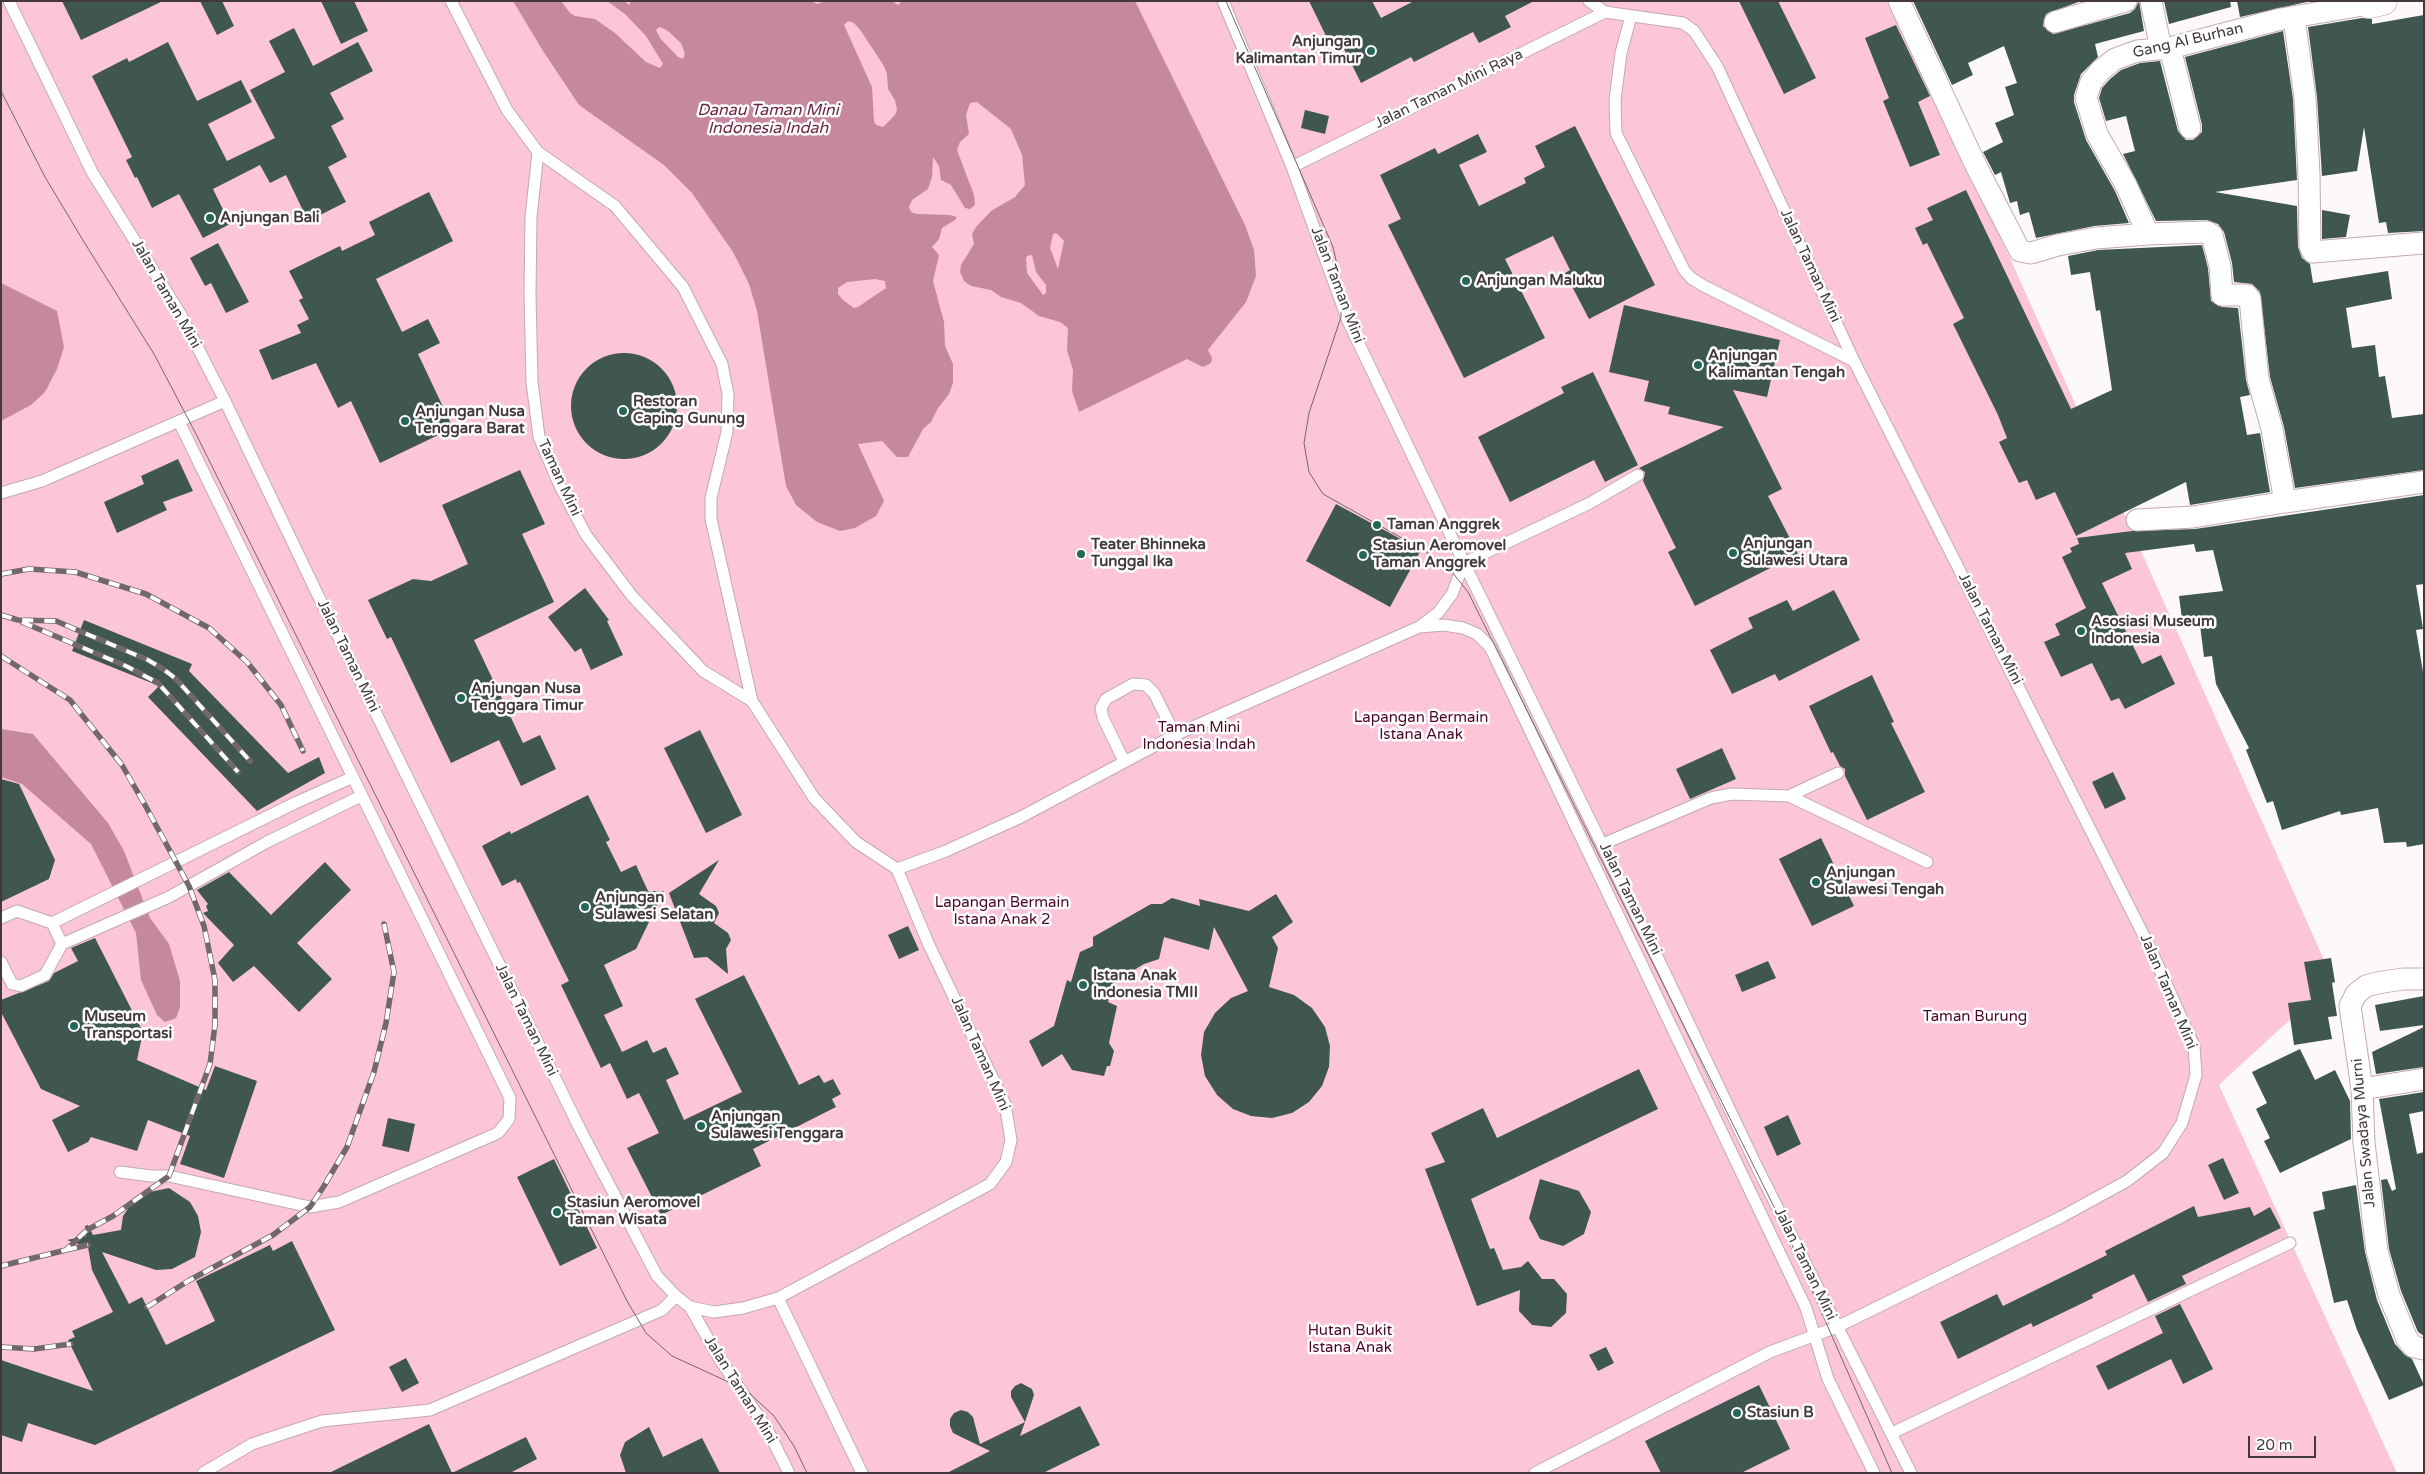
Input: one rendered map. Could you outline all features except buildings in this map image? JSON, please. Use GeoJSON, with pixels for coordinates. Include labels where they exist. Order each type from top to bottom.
{"type":"FeatureCollection","features":[{"type":"Feature","properties":{"kind":"street"},"geometry":{"type":"LineString","coordinates":[[1899,1],[1969,152],[2020,251],[2031,253],[2058,245],[2096,238],[2148,234],[2207,232],[2213,238],[2220,266],[2222,295],[2249,296],[2258,379],[2272,429],[2285,502]]}},
{"type":"Feature","properties":{"kind":"street"},"geometry":{"type":"LineString","coordinates":[[2055,22],[2126,1]]}},
{"type":"Feature","properties":{"kind":"street"},"geometry":{"type":"LineString","coordinates":[[2150,1],[2190,128]]}},
{"type":"Feature","properties":{"kind":"street","name":"Gang Al Burhan"},"geometry":{"type":"LineString","coordinates":[[2148,234],[2126,185],[2097,134],[2086,98],[2091,82],[2100,70],[2115,59],[2137,51],[2166,48],[2281,19],[2374,2]]}},
{"type":"Feature","properties":{"kind":"street"},"geometry":{"type":"LineString","coordinates":[[2294,18],[2305,98],[2304,108],[2309,166],[2310,246],[2313,252],[2424,243]]}},
{"type":"Feature","properties":{"kind":"street"},"geometry":{"type":"LineString","coordinates":[[2137,520],[2193,516],[2424,482]]}},
{"type":"Feature","properties":{"kind":"street","name":"Jalan Swadaya Murni"},"geometry":{"type":"LineString","coordinates":[[2415,1344],[2390,1294],[2377,1251],[2364,1143],[2362,1089],[2350,1006],[2356,994],[2377,983],[2424,979]]}},
{"type":"Feature","properties":{"kind":"street"},"geometry":{"type":"LineString","coordinates":[[2362,1089],[2424,1079]]}},
{"type":"Feature","properties":{"kind":"lane","name":"Jalan Taman Mini"},"geometry":{"type":"LineString","coordinates":[[9,1],[92,172],[181,315],[225,401],[314,587],[580,1129],[657,1276],[676,1296],[690,1307],[719,1358],[766,1429],[789,1473]]}},
{"type":"Feature","properties":{"kind":"lane"},"geometry":{"type":"LineString","coordinates":[[450,1],[507,110],[538,152],[615,206],[644,239],[682,287],[722,364],[728,394],[727,432],[711,498],[711,519],[752,700],[814,798],[856,842],[897,869]]}},
{"type":"Feature","properties":{"kind":"lane","name":"Jalan Taman Mini"},"geometry":{"type":"LineString","coordinates":[[1223,1],[1292,167],[1348,321],[1464,563],[1603,844],[1756,1165],[1837,1327],[2063,1216],[2127,1181],[2163,1153],[2182,1123],[2196,1075],[2194,1046],[2151,950],[1854,361],[1721,75],[1702,42],[1694,31],[1683,23],[1605,12],[1589,1]]}},
{"type":"Feature","properties":{"kind":"lane","name":"Jalan Taman Mini Raya"},"geometry":{"type":"LineString","coordinates":[[1292,167],[1605,12]]}},
{"type":"Feature","properties":{"kind":"lane"},"geometry":{"type":"LineString","coordinates":[[1631,16],[1621,53],[1617,81],[1615,100],[1616,133],[1684,270],[1691,278],[1702,284],[1854,361]]}},
{"type":"Feature","properties":{"kind":"lane","name":"Taman Mini"},"geometry":{"type":"LineString","coordinates":[[538,152],[531,218],[530,294],[532,382],[539,437],[560,486],[586,535],[632,596],[703,671],[752,700]]}},
{"type":"Feature","properties":{"kind":"lane"},"geometry":{"type":"LineString","coordinates":[[1,493],[42,481],[225,401]]}},
{"type":"Feature","properties":{"kind":"lane"},"geometry":{"type":"LineString","coordinates":[[120,1172],[169,1176],[310,1207],[339,1202],[498,1133],[509,1119],[510,1098],[179,422]]}},
{"type":"Feature","properties":{"kind":"lane"},"geometry":{"type":"LineString","coordinates":[[1464,563],[1590,503],[1638,475]]}},
{"type":"Feature","properties":{"kind":"lane","name":"Jalan Taman Mini"},"geometry":{"type":"LineString","coordinates":[[690,1307],[714,1312],[743,1308],[778,1298],[990,1184],[1006,1162],[1011,1140],[1005,1104],[929,945],[897,869],[946,851],[1021,816],[1175,735],[1418,627],[1438,613],[1452,594],[1464,563]]}},
{"type":"Feature","properties":{"kind":"lane","name":"Jalan Taman Mini"},"geometry":{"type":"LineString","coordinates":[[1418,627],[1444,625],[1464,628],[1477,634],[1490,647],[1802,1300],[1828,1379],[1874,1473]]}},
{"type":"Feature","properties":{"kind":"lane"},"geometry":{"type":"LineString","coordinates":[[1124,761],[1103,718],[1101,708],[1106,699],[1134,684],[1146,685],[1154,693],[1175,735]]}},
{"type":"Feature","properties":{"kind":"lane"},"geometry":{"type":"LineString","coordinates":[[1790,796],[1838,773]]}},
{"type":"Feature","properties":{"kind":"lane"},"geometry":{"type":"LineString","coordinates":[[1,918],[17,911],[52,923],[353,777]]}},
{"type":"Feature","properties":{"kind":"lane"},"geometry":{"type":"LineString","coordinates":[[1603,844],[1711,798],[1732,794],[1790,796],[1927,862]]}},
{"type":"Feature","properties":{"kind":"lane"},"geometry":{"type":"LineString","coordinates":[[1,962],[12,984],[21,986],[45,975],[62,944],[170,897],[267,842],[362,796]]}},
{"type":"Feature","properties":{"kind":"lane"},"geometry":{"type":"LineString","coordinates":[[257,822],[267,842]]}},
{"type":"Feature","properties":{"kind":"lane"},"geometry":{"type":"LineString","coordinates":[[52,923],[62,944]]}},
{"type":"Feature","properties":{"kind":"lane"},"geometry":{"type":"LineString","coordinates":[[1892,1433],[2290,1243]]}},
{"type":"Feature","properties":{"kind":"lane"},"geometry":{"type":"LineString","coordinates":[[203,1473],[252,1444],[322,1421],[430,1410],[662,1310],[676,1296]]}},
{"type":"Feature","properties":{"kind":"lane"},"geometry":{"type":"LineString","coordinates":[[778,1298],[862,1473]]}},
{"type":"Feature","properties":{"kind":"lane"},"geometry":{"type":"LineString","coordinates":[[1814,1334],[1837,1327],[1911,1473]]}},
{"type":"Feature","properties":{"kind":"lane","name":"Jalan Taman Mini"},"geometry":{"type":"LineString","coordinates":[[1535,1473],[1770,1352],[1814,1334]]}},
{"type":"Feature","properties":{"kind":"green space","name":"Taman Mini Indonesia Indah"},"geometry":{"type":"Polygon","coordinates":[[[1,1],[1895,1],[2333,980],[2219,1085],[2397,1473],[1,1473],[1,1]]]}},
{"type":"Feature","properties":{"kind":"water","name":"Danau Taman Mini Indonesia Indah"},"geometry":{"type":"Polygon","coordinates":[[[513,1],[561,1],[570,13],[575,16],[595,19],[615,33],[646,62],[660,68],[663,64],[646,36],[625,14],[607,1],[624,1],[629,5],[631,1],[811,1],[817,4],[825,1],[892,1],[898,5],[902,1],[1135,1],[1245,225],[1254,250],[1256,276],[1246,302],[1208,350],[1212,358],[1211,363],[1203,367],[1187,359],[1079,412],[1072,391],[1073,370],[1067,350],[1068,328],[1060,322],[1039,316],[1021,303],[1001,297],[991,290],[971,286],[964,281],[960,272],[961,265],[974,244],[972,234],[976,227],[991,211],[1015,197],[1025,185],[1022,155],[1011,129],[977,102],[970,103],[966,115],[969,134],[960,142],[957,150],[974,195],[975,205],[970,209],[965,208],[951,185],[941,180],[939,166],[933,157],[932,177],[928,189],[912,200],[909,207],[911,212],[917,214],[957,217],[942,228],[939,239],[932,247],[939,255],[933,281],[944,322],[945,346],[953,364],[953,383],[949,394],[938,408],[931,422],[923,429],[908,457],[897,457],[882,441],[858,444],[884,501],[876,516],[855,528],[840,531],[817,522],[796,505],[786,486],[757,311],[749,284],[733,252],[692,193],[664,165],[579,105],[513,1]],[[848,21],[844,25],[872,87],[874,121],[876,125],[883,127],[895,115],[897,110],[895,100],[888,89],[887,74],[884,66],[854,23],[848,21]],[[660,27],[656,30],[660,38],[678,57],[683,59],[685,54],[681,43],[668,31],[660,27]],[[1056,233],[1053,234],[1050,248],[1058,269],[1064,241],[1056,233]],[[1032,255],[1027,256],[1027,273],[1043,295],[1046,293],[1046,285],[1036,272],[1032,255]],[[875,279],[847,282],[838,288],[838,294],[854,308],[886,288],[885,281],[875,279]]]}},
{"type":"Feature","properties":{"kind":"water"},"geometry":{"type":"Polygon","coordinates":[[[1,283],[57,311],[64,347],[57,369],[45,392],[31,405],[1,421],[1,283]]]}},
{"type":"Feature","properties":{"kind":"water"},"geometry":{"type":"Polygon","coordinates":[[[1,729],[33,734],[108,823],[124,851],[150,918],[169,944],[180,981],[180,1007],[176,1018],[165,1022],[157,1015],[141,980],[136,933],[91,844],[22,784],[1,777],[1,729]]]}},
{"type":"Feature","properties":{"kind":"tram line"},"geometry":{"type":"LineString","coordinates":[[1226,1],[1333,247],[1341,282],[1341,317],[1309,413],[1304,443],[1309,472],[1323,494],[1425,551],[1448,567],[1468,592],[1785,1229],[1892,1473]]}},
{"type":"Feature","properties":{"kind":"tram line"},"geometry":{"type":"LineString","coordinates":[[1,91],[45,177],[154,354],[195,432],[627,1301],[646,1333],[672,1356],[746,1390],[774,1416],[794,1446],[807,1473]]}},
{"type":"Feature","properties":{"kind":"railway"},"geometry":{"type":"LineString","coordinates":[[1,574],[29,569],[75,572],[146,594],[209,628],[247,662],[281,705],[303,751]]}},
{"type":"Feature","properties":{"kind":"railway"},"geometry":{"type":"LineString","coordinates":[[1,615],[18,620],[56,621],[148,660],[175,678],[250,761]]}},
{"type":"Feature","properties":{"kind":"railway"},"geometry":{"type":"LineString","coordinates":[[22,622],[126,666],[158,683],[238,772]]}},
{"type":"Feature","properties":{"kind":"railway"},"geometry":{"type":"LineString","coordinates":[[1,656],[70,700],[122,765],[189,886],[204,926],[215,980],[215,1025],[210,1064],[169,1176],[113,1216],[87,1230],[66,1250],[1,1266]]}},
{"type":"Feature","properties":{"kind":"railway"},"geometry":{"type":"LineString","coordinates":[[147,1307],[188,1281],[273,1235],[310,1207],[324,1186],[347,1147],[374,1072],[386,1023],[394,972],[384,924]]}},
{"type":"Feature","properties":{"kind":"railway"},"geometry":{"type":"LineString","coordinates":[[66,1250],[88,1245]]}},
{"type":"Feature","properties":{"kind":"railway"},"geometry":{"type":"LineString","coordinates":[[1,1347],[34,1349],[71,1344]]}},
{"type":"Feature","properties":{"kind":"place","name":"Anjungan Kalimantan Timur"},"geometry":{"type":"Point","coordinates":[1371,51]}},
{"type":"Feature","properties":{"kind":"place","name":"Anjungan Bali"},"geometry":{"type":"Point","coordinates":[210,218]}},
{"type":"Feature","properties":{"kind":"place","name":"Anjungan Maluku"},"geometry":{"type":"Point","coordinates":[1466,281]}},
{"type":"Feature","properties":{"kind":"place","name":"Anjungan Kalimantan Tengah"},"geometry":{"type":"Point","coordinates":[1698,365]}},
{"type":"Feature","properties":{"kind":"place","name":"Restoran Caping Gunung"},"geometry":{"type":"Point","coordinates":[623,411]}},
{"type":"Feature","properties":{"kind":"place","name":"Anjungan Nusa Tenggara Barat"},"geometry":{"type":"Point","coordinates":[405,421]}},
{"type":"Feature","properties":{"kind":"place","name":"Taman Anggrek"},"geometry":{"type":"Point","coordinates":[1377,525]}},
{"type":"Feature","properties":{"kind":"place","name":"Anjungan Sulawesi Utara"},"geometry":{"type":"Point","coordinates":[1733,553]}},
{"type":"Feature","properties":{"kind":"place","name":"Teater Bhinneka Tunggal Ika"},"geometry":{"type":"Point","coordinates":[1081,554]}},
{"type":"Feature","properties":{"kind":"place","name":"Stasiun Aeromovel Taman Anggrek"},"geometry":{"type":"Point","coordinates":[1363,555]}},
{"type":"Feature","properties":{"kind":"place","name":"Asosiasi Museum Indonesia"},"geometry":{"type":"Point","coordinates":[2081,631]}},
{"type":"Feature","properties":{"kind":"place","name":"Anjungan Nusa Tenggara Timur"},"geometry":{"type":"Point","coordinates":[461,698]}},
{"type":"Feature","properties":{"kind":"place","name":"Anjungan Sulawesi Tengah"},"geometry":{"type":"Point","coordinates":[1816,882]}},
{"type":"Feature","properties":{"kind":"place","name":"Anjungan Sulawesi Selatan"},"geometry":{"type":"Point","coordinates":[585,907]}},
{"type":"Feature","properties":{"kind":"place","name":"Istana Anak Indonesia TMII"},"geometry":{"type":"Point","coordinates":[1083,985]}},
{"type":"Feature","properties":{"kind":"place","name":"Museum Transportasi"},"geometry":{"type":"Point","coordinates":[74,1026]}},
{"type":"Feature","properties":{"kind":"place","name":"Anjungan Sulawesi Tenggara"},"geometry":{"type":"Point","coordinates":[701,1126]}},
{"type":"Feature","properties":{"kind":"place","name":"Stasiun Aeromovel Taman Wisata"},"geometry":{"type":"Point","coordinates":[557,1212]}},
{"type":"Feature","properties":{"kind":"place","name":"Stasiun B"},"geometry":{"type":"Point","coordinates":[1737,1413]}},
{"type":"Feature","properties":{"kind":"park label","name":"Lapangan Bermain Istana Anak"},"geometry":{"type":"Point","coordinates":[1421,726]}},
{"type":"Feature","properties":{"kind":"park label","name":"Lapangan Bermain Istana Anak 2"},"geometry":{"type":"Point","coordinates":[1002,912]}},
{"type":"Feature","properties":{"kind":"park label","name":"Taman Burung"},"geometry":{"type":"Point","coordinates":[1975,1017]}},
{"type":"Feature","properties":{"kind":"park label","name":"Hutan Bukit Istana Anak"},"geometry":{"type":"Point","coordinates":[1350,1340]}}]}
